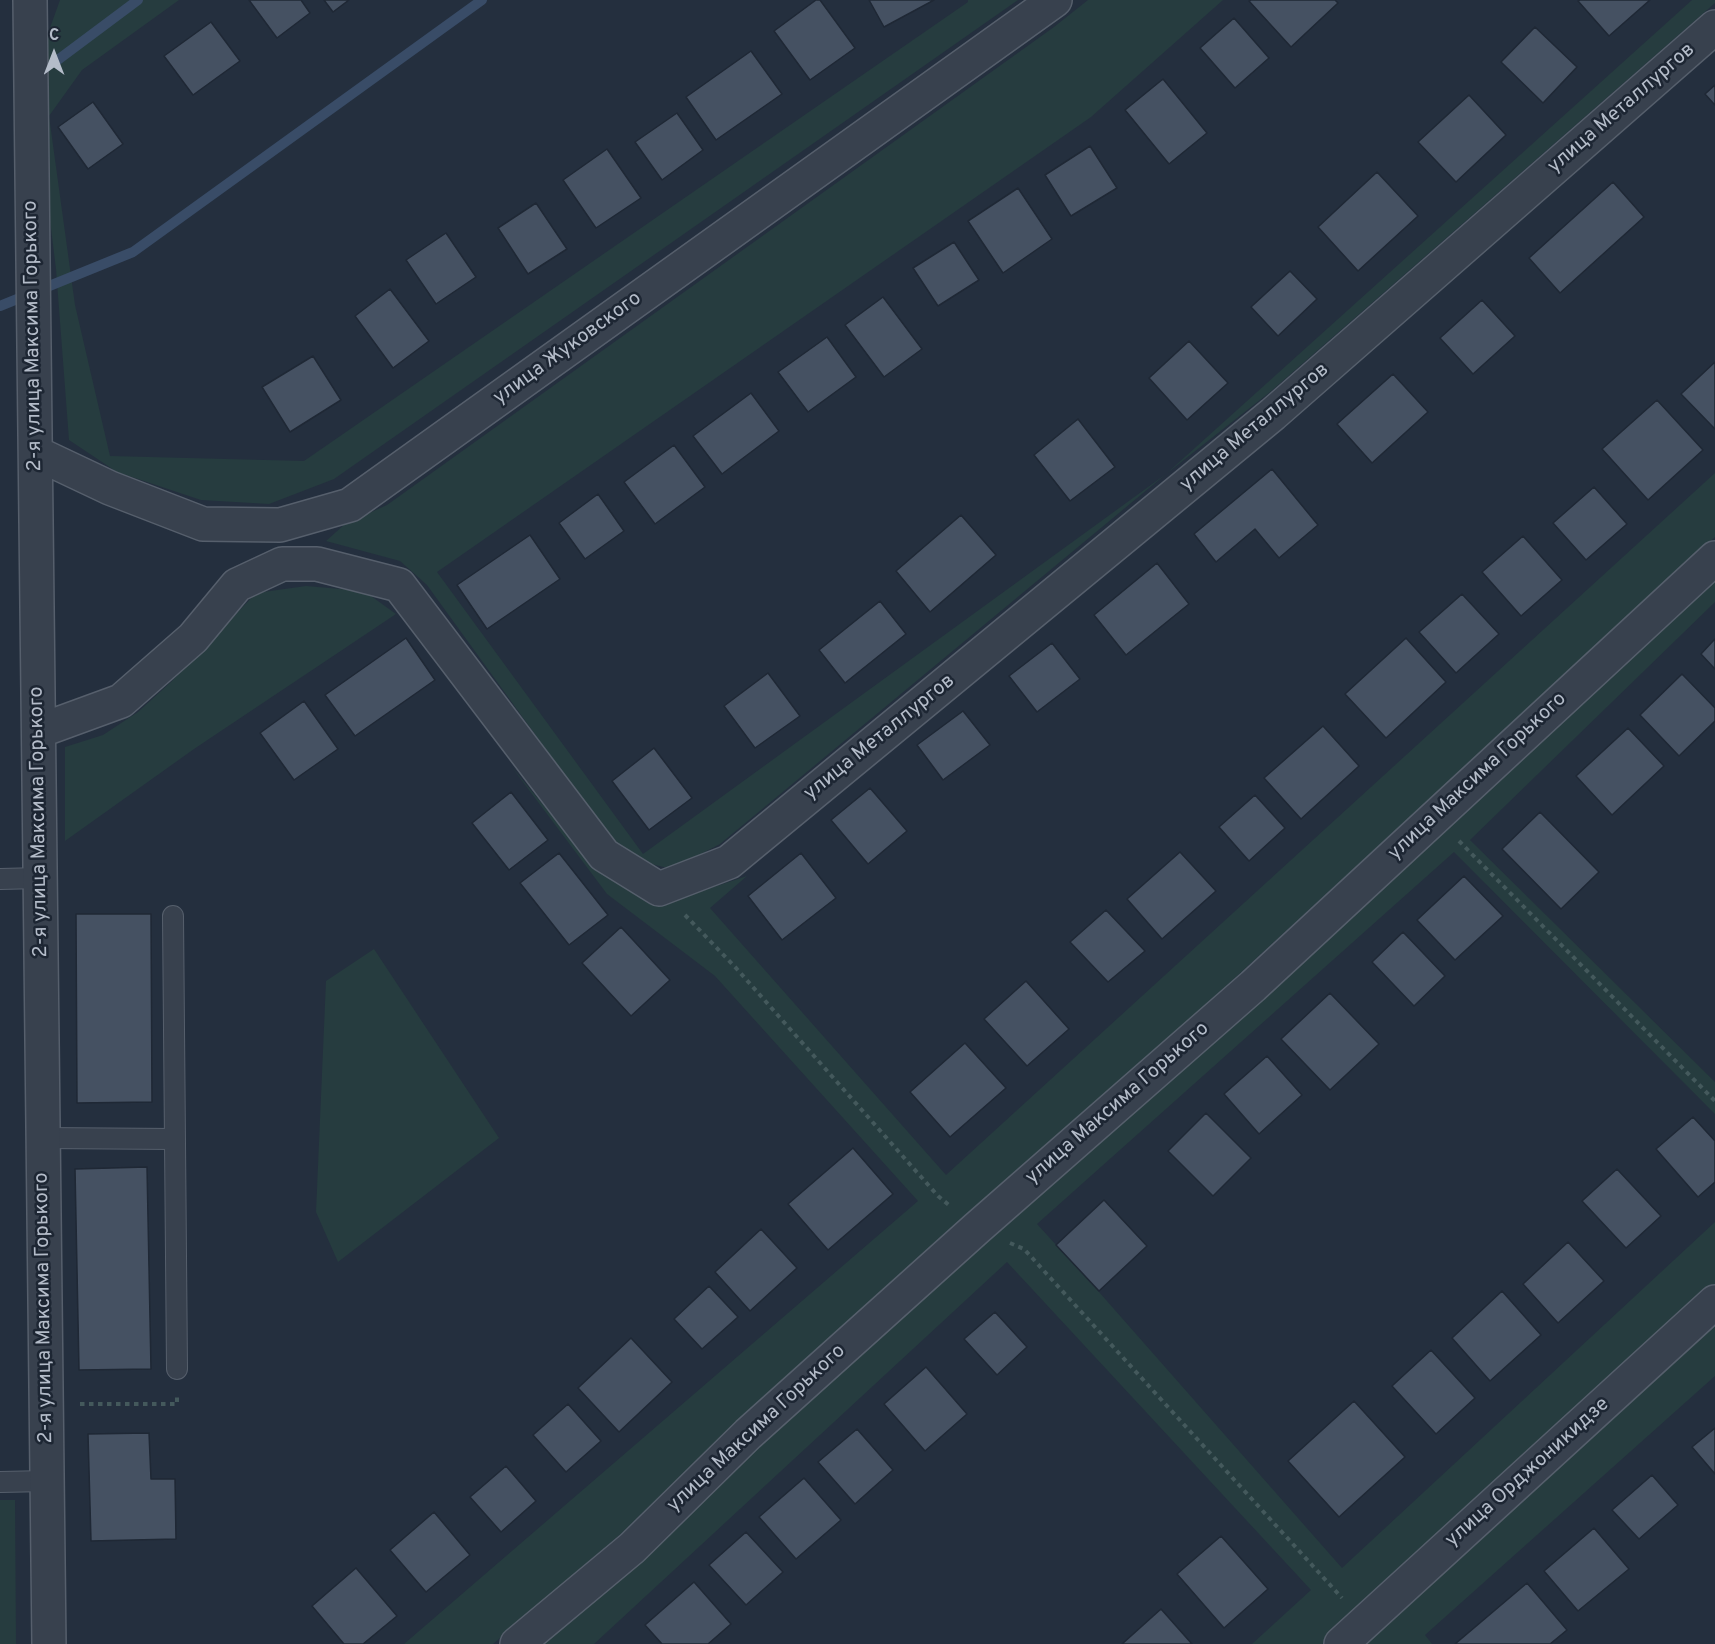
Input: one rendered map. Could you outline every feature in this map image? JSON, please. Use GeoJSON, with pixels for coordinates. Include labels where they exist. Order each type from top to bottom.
{"type":"FeatureCollection","features":[{"type":"Feature","properties":{"kind":"street","name":"2-я улица Максима Горького"},"geometry":{"type":"LineString","coordinates":[[30,0],[49,1644]]}},
{"type":"Feature","properties":{"kind":"street","name":"улица Жуковского"},"geometry":{"type":"LineString","coordinates":[[36,453],[110,488],[203,524],[280,525],[350,505],[1055,0]]}},
{"type":"Feature","properties":{"kind":"street","name":"улица Металлургов"},"geometry":{"type":"LineString","coordinates":[[659,889],[729,862],[1274,414],[1715,27]]}},
{"type":"Feature","properties":{"kind":"street"},"geometry":{"type":"LineString","coordinates":[[280,525],[282,564]]}},
{"type":"Feature","properties":{"kind":"street","name":"улица Максима Горького"},"geometry":{"type":"LineString","coordinates":[[517,1644],[632,1548],[748,1434],[977,1228],[1253,986],[1715,558]]}},
{"type":"Feature","properties":{"kind":"street"},"geometry":{"type":"LineString","coordinates":[[39,731],[121,701],[193,638],[237,585],[282,564],[317,564],[399,585],[604,855],[659,889]]}},
{"type":"Feature","properties":{"kind":"street","name":"улица Орджоникидзе"},"geometry":{"type":"LineString","coordinates":[[1341,1644],[1715,1302]]}},
{"type":"Feature","properties":{"kind":"lane"},"geometry":{"type":"LineString","coordinates":[[0,879],[40,878]]}},
{"type":"Feature","properties":{"kind":"lane"},"geometry":{"type":"LineString","coordinates":[[173,916],[177,1369]]}},
{"type":"Feature","properties":{"kind":"lane"},"geometry":{"type":"LineString","coordinates":[[43,1138],[174,1139]]}},
{"type":"Feature","properties":{"kind":"lane"},"geometry":{"type":"LineString","coordinates":[[0,1482],[47,1481]]}},
{"type":"Feature","properties":{"kind":"path"},"geometry":{"type":"LineString","coordinates":[[1435,818],[1715,1101]]}},
{"type":"Feature","properties":{"kind":"path"},"geometry":{"type":"LineString","coordinates":[[659,889],[736,968],[938,1196],[977,1228],[1024,1249],[1335,1593],[1368,1619]]}},
{"type":"Feature","properties":{"kind":"path"},"geometry":{"type":"LineString","coordinates":[[46,1404],[177,1404],[177,1369]]}},
{"type":"Feature","properties":{"kind":"green space"},"geometry":{"type":"Polygon","coordinates":[[[60,0],[179,0],[82,70],[49,116],[75,305],[110,456],[304,461],[968,0],[1018,0],[334,479],[269,504],[201,500],[117,472],[69,440],[56,269],[37,115],[41,53],[60,0]]]}},
{"type":"Feature","properties":{"kind":"green space"},"geometry":{"type":"Polygon","coordinates":[[[1088,0],[1223,0],[1091,117],[437,572],[643,854],[1166,474],[720,844],[672,869],[651,864],[618,849],[427,585],[400,561],[326,541],[345,524],[387,505],[1054,27],[1088,0]]]}},
{"type":"Feature","properties":{"kind":"green space"},"geometry":{"type":"Polygon","coordinates":[[[1692,0],[1715,0],[1715,3],[1270,392],[1166,474],[1692,0]]]}},
{"type":"Feature","properties":{"kind":"green space"},"geometry":{"type":"Polygon","coordinates":[[[1715,473],[1715,537],[1189,1020],[720,1437],[623,1532],[493,1644],[404,1644],[918,1201],[715,976],[607,894],[511,766],[598,871],[656,906],[747,876],[710,908],[946,1175],[1715,473]]]}},
{"type":"Feature","properties":{"kind":"green space"},"geometry":{"type":"Polygon","coordinates":[[[1715,578],[1715,602],[1470,840],[1715,1082],[1715,1114],[1454,852],[1037,1224],[1342,1568],[1715,1222],[1715,1287],[1322,1644],[1252,1644],[1311,1590],[1007,1262],[594,1644],[542,1644],[758,1445],[1715,578]]]}},
{"type":"Feature","properties":{"kind":"green space"},"geometry":{"type":"Polygon","coordinates":[[[306,586],[364,591],[396,614],[194,749],[65,841],[65,747],[103,735],[138,712],[171,682],[256,593],[306,586]]]}},
{"type":"Feature","properties":{"kind":"green space"},"geometry":{"type":"Polygon","coordinates":[[[374,949],[499,1138],[338,1262],[316,1212],[326,981],[374,949]]]}},
{"type":"Feature","properties":{"kind":"green space"},"geometry":{"type":"Polygon","coordinates":[[[1715,1319],[1715,1376],[1425,1635],[1432,1644],[1359,1644],[1715,1319]]]}},
{"type":"Feature","properties":{"kind":"green space"},"geometry":{"type":"Polygon","coordinates":[[[0,1500],[15,1500],[16,1644],[0,1644],[0,1500]]]}},
{"type":"Feature","properties":{"kind":"building"},"geometry":{"type":"Polygon","coordinates":[[[249,0],[301,0],[310,13],[277,38],[249,0]]]}},
{"type":"Feature","properties":{"kind":"building"},"geometry":{"type":"Polygon","coordinates":[[[324,0],[349,0],[333,12],[324,0]]]}},
{"type":"Feature","properties":{"kind":"building"},"geometry":{"type":"Polygon","coordinates":[[[816,0],[820,0],[855,48],[810,80],[774,31],[816,0]]]}},
{"type":"Feature","properties":{"kind":"building"},"geometry":{"type":"Polygon","coordinates":[[[869,0],[934,0],[884,27],[869,0]]]}},
{"type":"Feature","properties":{"kind":"building"},"geometry":{"type":"Polygon","coordinates":[[[1335,0],[1338,3],[1291,47],[1249,1],[1335,0]]]}},
{"type":"Feature","properties":{"kind":"building"},"geometry":{"type":"Polygon","coordinates":[[[1650,0],[1609,36],[1578,1],[1650,0]]]}},
{"type":"Feature","properties":{"kind":"building"},"geometry":{"type":"Polygon","coordinates":[[[1234,18],[1269,58],[1235,88],[1200,48],[1234,18]]]}},
{"type":"Feature","properties":{"kind":"building"},"geometry":{"type":"Polygon","coordinates":[[[211,22],[240,61],[193,95],[164,56],[211,22]]]}},
{"type":"Feature","properties":{"kind":"building"},"geometry":{"type":"Polygon","coordinates":[[[1535,27],[1577,67],[1543,103],[1501,62],[1535,27]]]}},
{"type":"Feature","properties":{"kind":"building"},"geometry":{"type":"Polygon","coordinates":[[[751,51],[782,94],[716,140],[686,97],[751,51]]]}},
{"type":"Feature","properties":{"kind":"building"},"geometry":{"type":"Polygon","coordinates":[[[1163,79],[1207,133],[1169,164],[1125,110],[1163,79]]]}},
{"type":"Feature","properties":{"kind":"building"},"geometry":{"type":"Polygon","coordinates":[[[1715,85],[1715,105],[1705,94],[1715,85]]]}},
{"type":"Feature","properties":{"kind":"building"},"geometry":{"type":"Polygon","coordinates":[[[1469,95],[1506,135],[1456,182],[1418,142],[1469,95]]]}},
{"type":"Feature","properties":{"kind":"building"},"geometry":{"type":"Polygon","coordinates":[[[93,102],[123,144],[88,169],[58,127],[93,102]]]}},
{"type":"Feature","properties":{"kind":"building"},"geometry":{"type":"Polygon","coordinates":[[[677,113],[703,150],[662,180],[635,142],[677,113]]]}},
{"type":"Feature","properties":{"kind":"building"},"geometry":{"type":"Polygon","coordinates":[[[1090,146],[1117,188],[1071,216],[1045,175],[1090,146]]]}},
{"type":"Feature","properties":{"kind":"building"},"geometry":{"type":"Polygon","coordinates":[[[607,149],[641,198],[596,228],[563,180],[607,149]]]}},
{"type":"Feature","properties":{"kind":"building"},"geometry":{"type":"Polygon","coordinates":[[[1377,172],[1418,216],[1358,271],[1318,227],[1377,172]]]}},
{"type":"Feature","properties":{"kind":"building"},"geometry":{"type":"Polygon","coordinates":[[[1613,182],[1644,217],[1560,293],[1529,258],[1613,182]]]}},
{"type":"Feature","properties":{"kind":"building"},"geometry":{"type":"Polygon","coordinates":[[[1018,188],[1052,239],[1003,273],[968,221],[1018,188]]]}},
{"type":"Feature","properties":{"kind":"building"},"geometry":{"type":"Polygon","coordinates":[[[536,203],[567,249],[528,274],[498,228],[536,203]]]}},
{"type":"Feature","properties":{"kind":"building"},"geometry":{"type":"Polygon","coordinates":[[[446,233],[476,277],[436,304],[406,260],[446,233]]]}},
{"type":"Feature","properties":{"kind":"building"},"geometry":{"type":"Polygon","coordinates":[[[954,242],[979,280],[938,306],[913,268],[954,242]]]}},
{"type":"Feature","properties":{"kind":"building"},"geometry":{"type":"Polygon","coordinates":[[[1290,271],[1317,299],[1278,336],[1251,307],[1290,271]]]}},
{"type":"Feature","properties":{"kind":"building"},"geometry":{"type":"Polygon","coordinates":[[[390,289],[429,341],[393,368],[355,316],[390,289]]]}},
{"type":"Feature","properties":{"kind":"building"},"geometry":{"type":"Polygon","coordinates":[[[883,297],[922,349],[884,377],[845,325],[883,297]]]}},
{"type":"Feature","properties":{"kind":"building"},"geometry":{"type":"Polygon","coordinates":[[[1482,300],[1515,336],[1473,374],[1440,338],[1482,300]]]}},
{"type":"Feature","properties":{"kind":"building"},"geometry":{"type":"Polygon","coordinates":[[[827,337],[856,377],[808,412],[778,372],[827,337]]]}},
{"type":"Feature","properties":{"kind":"building"},"geometry":{"type":"Polygon","coordinates":[[[1189,341],[1228,383],[1187,420],[1149,378],[1189,341]]]}},
{"type":"Feature","properties":{"kind":"building"},"geometry":{"type":"Polygon","coordinates":[[[313,356],[341,400],[290,432],[262,387],[313,356]]]}},
{"type":"Feature","properties":{"kind":"building"},"geometry":{"type":"Polygon","coordinates":[[[1715,362],[1715,429],[1681,394],[1715,362]]]}},
{"type":"Feature","properties":{"kind":"building"},"geometry":{"type":"Polygon","coordinates":[[[1393,374],[1428,412],[1372,463],[1337,424],[1393,374]]]}},
{"type":"Feature","properties":{"kind":"building"},"geometry":{"type":"Polygon","coordinates":[[[751,393],[779,431],[722,474],[693,436],[751,393]]]}},
{"type":"Feature","properties":{"kind":"building"},"geometry":{"type":"Polygon","coordinates":[[[1657,400],[1703,450],[1648,500],[1602,449],[1657,400]]]}},
{"type":"Feature","properties":{"kind":"building"},"geometry":{"type":"Polygon","coordinates":[[[1078,419],[1115,467],[1070,501],[1034,455],[1078,419]]]}},
{"type":"Feature","properties":{"kind":"building"},"geometry":{"type":"Polygon","coordinates":[[[674,445],[705,487],[655,524],[624,482],[674,445]]]}},
{"type":"Feature","properties":{"kind":"building"},"geometry":{"type":"Polygon","coordinates":[[[1272,469],[1318,525],[1279,558],[1255,529],[1216,562],[1194,534],[1272,469]]]}},
{"type":"Feature","properties":{"kind":"building"},"geometry":{"type":"Polygon","coordinates":[[[1594,487],[1627,524],[1586,560],[1553,523],[1594,487]]]}},
{"type":"Feature","properties":{"kind":"building"},"geometry":{"type":"Polygon","coordinates":[[[598,494],[624,531],[585,559],[559,523],[598,494]]]}},
{"type":"Feature","properties":{"kind":"building"},"geometry":{"type":"Polygon","coordinates":[[[961,515],[996,555],[930,612],[896,571],[961,515]]]}},
{"type":"Feature","properties":{"kind":"building"},"geometry":{"type":"Polygon","coordinates":[[[530,535],[560,579],[487,629],[457,585],[530,535]]]}},
{"type":"Feature","properties":{"kind":"building"},"geometry":{"type":"Polygon","coordinates":[[[1523,536],[1562,580],[1521,616],[1482,572],[1523,536]]]}},
{"type":"Feature","properties":{"kind":"building"},"geometry":{"type":"Polygon","coordinates":[[[1157,563],[1189,604],[1126,655],[1094,615],[1157,563]]]}},
{"type":"Feature","properties":{"kind":"building"},"geometry":{"type":"Polygon","coordinates":[[[1462,594],[1499,634],[1456,673],[1419,632],[1462,594]]]}},
{"type":"Feature","properties":{"kind":"building"},"geometry":{"type":"Polygon","coordinates":[[[880,601],[906,634],[845,683],[819,650],[880,601]]]}},
{"type":"Feature","properties":{"kind":"building"},"geometry":{"type":"Polygon","coordinates":[[[406,638],[435,680],[355,736],[325,695],[406,638]]]}},
{"type":"Feature","properties":{"kind":"building"},"geometry":{"type":"Polygon","coordinates":[[[1406,638],[1446,682],[1386,738],[1345,694],[1406,638]]]}},
{"type":"Feature","properties":{"kind":"building"},"geometry":{"type":"Polygon","coordinates":[[[1715,639],[1715,669],[1701,654],[1715,639]]]}},
{"type":"Feature","properties":{"kind":"building"},"geometry":{"type":"Polygon","coordinates":[[[1052,643],[1080,679],[1037,712],[1009,676],[1052,643]]]}},
{"type":"Feature","properties":{"kind":"building"},"geometry":{"type":"Polygon","coordinates":[[[768,673],[800,716],[755,748],[724,706],[768,673]]]}},
{"type":"Feature","properties":{"kind":"building"},"geometry":{"type":"Polygon","coordinates":[[[1682,674],[1715,708],[1715,721],[1679,756],[1640,715],[1682,674]]]}},
{"type":"Feature","properties":{"kind":"building"},"geometry":{"type":"Polygon","coordinates":[[[304,701],[338,749],[294,780],[260,733],[304,701]]]}},
{"type":"Feature","properties":{"kind":"building"},"geometry":{"type":"Polygon","coordinates":[[[963,711],[990,745],[943,780],[917,745],[963,711]]]}},
{"type":"Feature","properties":{"kind":"building"},"geometry":{"type":"Polygon","coordinates":[[[1323,726],[1359,766],[1301,819],[1264,778],[1323,726]]]}},
{"type":"Feature","properties":{"kind":"building"},"geometry":{"type":"Polygon","coordinates":[[[1628,728],[1664,766],[1612,815],[1576,776],[1628,728]]]}},
{"type":"Feature","properties":{"kind":"building"},"geometry":{"type":"Polygon","coordinates":[[[654,748],[692,798],[649,830],[612,781],[654,748]]]}},
{"type":"Feature","properties":{"kind":"building"},"geometry":{"type":"Polygon","coordinates":[[[870,788],[907,831],[868,864],[831,820],[870,788]]]}},
{"type":"Feature","properties":{"kind":"building"},"geometry":{"type":"Polygon","coordinates":[[[511,792],[548,840],[509,870],[472,823],[511,792]]]}},
{"type":"Feature","properties":{"kind":"building"},"geometry":{"type":"Polygon","coordinates":[[[1255,795],[1285,828],[1249,861],[1219,827],[1255,795]]]}},
{"type":"Feature","properties":{"kind":"building"},"geometry":{"type":"Polygon","coordinates":[[[1540,812],[1599,872],[1561,909],[1502,849],[1540,812]]]}},
{"type":"Feature","properties":{"kind":"building"},"geometry":{"type":"Polygon","coordinates":[[[1180,852],[1216,891],[1162,939],[1127,899],[1180,852]]]}},
{"type":"Feature","properties":{"kind":"building"},"geometry":{"type":"Polygon","coordinates":[[[559,853],[608,915],[569,945],[520,883],[559,853]]]}},
{"type":"Feature","properties":{"kind":"building"},"geometry":{"type":"Polygon","coordinates":[[[801,853],[836,898],[782,940],[748,896],[801,853]]]}},
{"type":"Feature","properties":{"kind":"building"},"geometry":{"type":"Polygon","coordinates":[[[1464,876],[1503,916],[1455,960],[1417,920],[1464,876]]]}},
{"type":"Feature","properties":{"kind":"building"},"geometry":{"type":"Polygon","coordinates":[[[1106,910],[1145,951],[1108,982],[1070,942],[1106,910]]]}},
{"type":"Feature","properties":{"kind":"building"},"geometry":{"type":"Polygon","coordinates":[[[76,914],[151,914],[152,1102],[77,1103],[76,914]]]}},
{"type":"Feature","properties":{"kind":"building"},"geometry":{"type":"Polygon","coordinates":[[[621,927],[670,980],[631,1016],[582,963],[621,927]]]}},
{"type":"Feature","properties":{"kind":"building"},"geometry":{"type":"Polygon","coordinates":[[[1403,932],[1445,976],[1414,1006],[1372,962],[1403,932]]]}},
{"type":"Feature","properties":{"kind":"building"},"geometry":{"type":"Polygon","coordinates":[[[1026,981],[1069,1029],[1027,1066],[984,1019],[1026,981]]]}},
{"type":"Feature","properties":{"kind":"building"},"geometry":{"type":"Polygon","coordinates":[[[1330,993],[1379,1044],[1330,1090],[1281,1039],[1330,993]]]}},
{"type":"Feature","properties":{"kind":"building"},"geometry":{"type":"Polygon","coordinates":[[[965,1043],[1006,1088],[950,1137],[910,1092],[965,1043]]]}},
{"type":"Feature","properties":{"kind":"building"},"geometry":{"type":"Polygon","coordinates":[[[1267,1056],[1302,1095],[1259,1134],[1224,1094],[1267,1056]]]}},
{"type":"Feature","properties":{"kind":"building"},"geometry":{"type":"Polygon","coordinates":[[[1206,1113],[1251,1158],[1213,1196],[1168,1151],[1206,1113]]]}},
{"type":"Feature","properties":{"kind":"building"},"geometry":{"type":"Polygon","coordinates":[[[1693,1117],[1715,1141],[1715,1182],[1698,1197],[1656,1149],[1693,1117]]]}},
{"type":"Feature","properties":{"kind":"building"},"geometry":{"type":"Polygon","coordinates":[[[853,1148],[893,1194],[828,1250],[788,1204],[853,1148]]]}},
{"type":"Feature","properties":{"kind":"building"},"geometry":{"type":"Polygon","coordinates":[[[147,1167],[151,1369],[79,1370],[75,1169],[147,1167]]]}},
{"type":"Feature","properties":{"kind":"building"},"geometry":{"type":"Polygon","coordinates":[[[1617,1169],[1661,1216],[1626,1248],[1582,1201],[1617,1169]]]}},
{"type":"Feature","properties":{"kind":"building"},"geometry":{"type":"Polygon","coordinates":[[[1104,1200],[1147,1246],[1099,1291],[1056,1245],[1104,1200]]]}},
{"type":"Feature","properties":{"kind":"building"},"geometry":{"type":"Polygon","coordinates":[[[761,1229],[797,1268],[750,1311],[715,1272],[761,1229]]]}},
{"type":"Feature","properties":{"kind":"building"},"geometry":{"type":"Polygon","coordinates":[[[1568,1242],[1604,1281],[1558,1323],[1523,1284],[1568,1242]]]}},
{"type":"Feature","properties":{"kind":"building"},"geometry":{"type":"Polygon","coordinates":[[[709,1286],[738,1317],[702,1349],[674,1319],[709,1286]]]}},
{"type":"Feature","properties":{"kind":"building"},"geometry":{"type":"Polygon","coordinates":[[[1502,1291],[1541,1335],[1490,1381],[1452,1338],[1502,1291]]]}},
{"type":"Feature","properties":{"kind":"building"},"geometry":{"type":"Polygon","coordinates":[[[995,1312],[1027,1347],[997,1375],[964,1339],[995,1312]]]}},
{"type":"Feature","properties":{"kind":"building"},"geometry":{"type":"Polygon","coordinates":[[[631,1338],[672,1382],[619,1432],[578,1388],[631,1338]]]}},
{"type":"Feature","properties":{"kind":"building"},"geometry":{"type":"Polygon","coordinates":[[[1431,1350],[1475,1398],[1436,1434],[1392,1386],[1431,1350]]]}},
{"type":"Feature","properties":{"kind":"building"},"geometry":{"type":"Polygon","coordinates":[[[926,1367],[967,1414],[925,1451],[884,1404],[926,1367]]]}},
{"type":"Feature","properties":{"kind":"building"},"geometry":{"type":"Polygon","coordinates":[[[1354,1401],[1405,1457],[1339,1517],[1288,1461],[1354,1401]]]}},
{"type":"Feature","properties":{"kind":"building"},"geometry":{"type":"Polygon","coordinates":[[[568,1404],[601,1441],[566,1472],[533,1435],[568,1404]]]}},
{"type":"Feature","properties":{"kind":"building"},"geometry":{"type":"Polygon","coordinates":[[[1715,1428],[1715,1474],[1692,1447],[1715,1428]]]}},
{"type":"Feature","properties":{"kind":"building"},"geometry":{"type":"Polygon","coordinates":[[[857,1429],[893,1470],[855,1504],[818,1462],[857,1429]]]}},
{"type":"Feature","properties":{"kind":"building"},"geometry":{"type":"Polygon","coordinates":[[[149,1433],[151,1479],[175,1479],[176,1539],[91,1541],[88,1434],[149,1433]]]}},
{"type":"Feature","properties":{"kind":"building"},"geometry":{"type":"Polygon","coordinates":[[[506,1466],[536,1501],[501,1532],[470,1497],[506,1466]]]}},
{"type":"Feature","properties":{"kind":"building"},"geometry":{"type":"Polygon","coordinates":[[[1652,1475],[1678,1505],[1639,1539],[1612,1510],[1652,1475]]]}},
{"type":"Feature","properties":{"kind":"building"},"geometry":{"type":"Polygon","coordinates":[[[804,1478],[841,1520],[796,1559],[759,1517],[804,1478]]]}},
{"type":"Feature","properties":{"kind":"building"},"geometry":{"type":"Polygon","coordinates":[[[434,1512],[470,1555],[426,1592],[390,1550],[434,1512]]]}},
{"type":"Feature","properties":{"kind":"building"},"geometry":{"type":"Polygon","coordinates":[[[1594,1528],[1629,1569],[1578,1611],[1544,1571],[1594,1528]]]}},
{"type":"Feature","properties":{"kind":"building"},"geometry":{"type":"Polygon","coordinates":[[[746,1532],[783,1572],[746,1605],[709,1565],[746,1532]]]}},
{"type":"Feature","properties":{"kind":"building"},"geometry":{"type":"Polygon","coordinates":[[[1221,1536],[1268,1589],[1224,1628],[1177,1574],[1221,1536]]]}},
{"type":"Feature","properties":{"kind":"building"},"geometry":{"type":"Polygon","coordinates":[[[356,1568],[397,1616],[363,1644],[344,1644],[312,1606],[356,1568]]]}},
{"type":"Feature","properties":{"kind":"building"},"geometry":{"type":"Polygon","coordinates":[[[694,1582],[731,1624],[708,1644],[662,1644],[645,1625],[694,1582]]]}},
{"type":"Feature","properties":{"kind":"building"},"geometry":{"type":"Polygon","coordinates":[[[1527,1583],[1567,1630],[1550,1644],[1455,1644],[1527,1583]]]}},
{"type":"Feature","properties":{"kind":"building"},"geometry":{"type":"Polygon","coordinates":[[[1161,1609],[1192,1644],[1122,1644],[1161,1609]]]}},
{"type":"Feature","properties":{"kind":"waterway"},"geometry":{"type":"LineString","coordinates":[[55,62],[138,0]]}},
{"type":"Feature","properties":{"kind":"waterway"},"geometry":{"type":"LineString","coordinates":[[0,306],[133,252],[482,0]]}}]}
